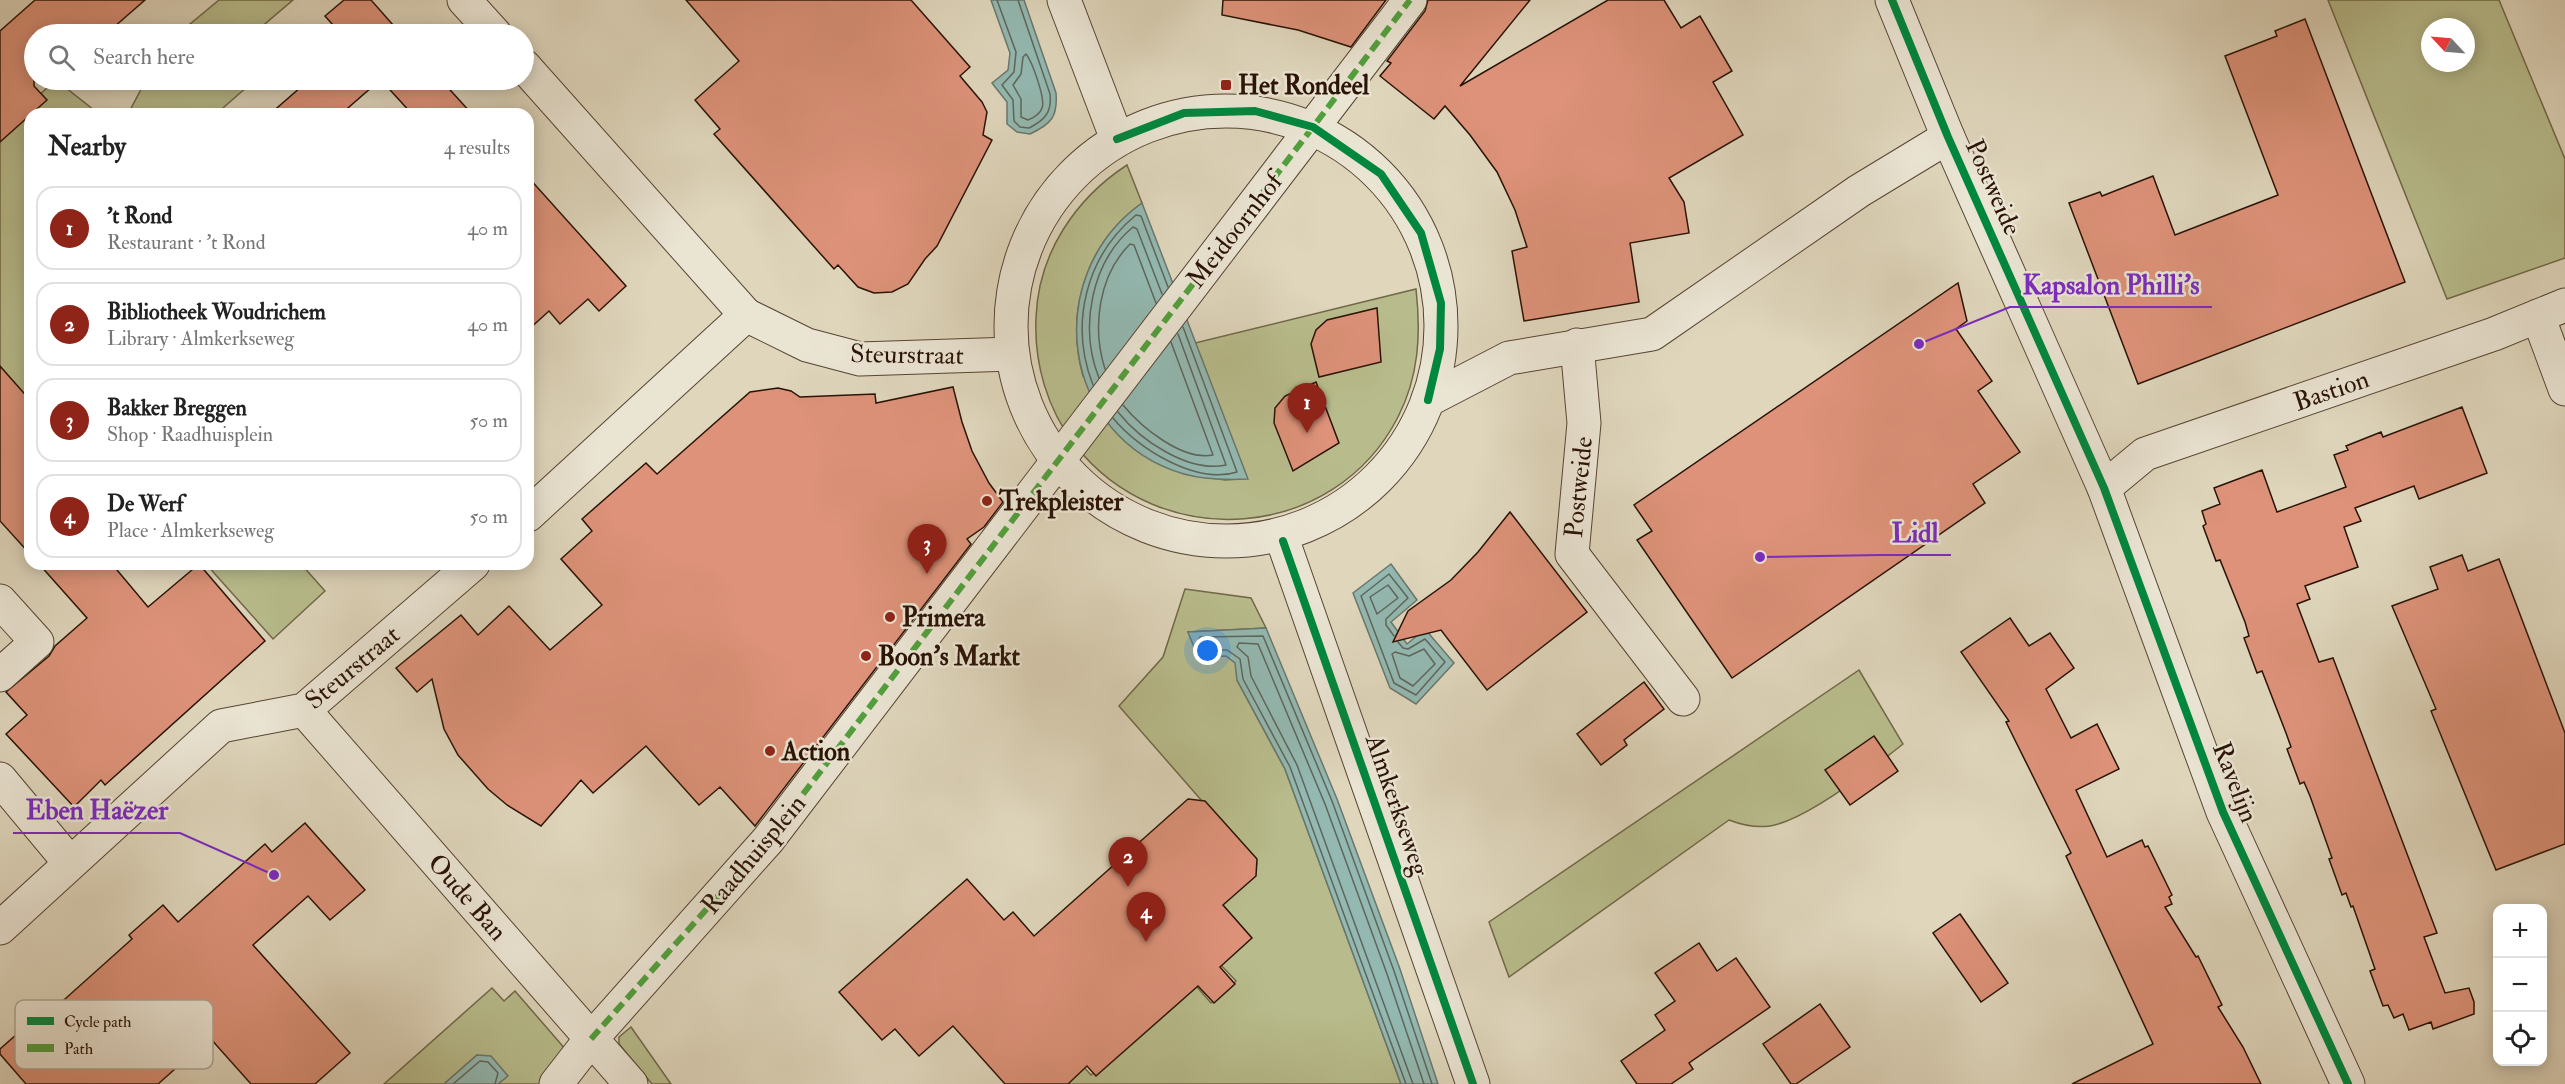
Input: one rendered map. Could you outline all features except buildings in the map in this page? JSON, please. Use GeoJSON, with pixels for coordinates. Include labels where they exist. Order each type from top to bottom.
{"type":"FeatureCollection","features":[{"type":"Feature","properties":{"kind":"street"},"geometry":{"type":"LineString","coordinates":[[465,0],[486,24]]}},
{"type":"Feature","properties":{"kind":"street"},"geometry":{"type":"LineString","coordinates":[[1064,0],[1117,139]]}},
{"type":"Feature","properties":{"kind":"street","name":"Meidoornhof"},"geometry":{"type":"LineString","coordinates":[[1058,460],[1410,0]]}},
{"type":"Feature","properties":{"kind":"street","name":"Postweide"},"geometry":{"type":"LineString","coordinates":[[1892,0],[1948,137],[2104,488]]}},
{"type":"Feature","properties":{"kind":"street"},"geometry":{"type":"LineString","coordinates":[[534,77],[746,315],[534,509]]}},
{"type":"Feature","properties":{"kind":"street"},"geometry":{"type":"LineString","coordinates":[[1255,111],[1313,127],[1381,174],[1421,233],[1441,303],[1440,349],[1428,400],[1414,431],[1378,479],[1329,515],[1283,541],[1213,542],[1155,530],[1102,503],[1058,460],[1028,412],[1012,354],[1013,291],[1032,231],[1068,178],[1117,139],[1184,113],[1255,111]]}},
{"type":"Feature","properties":{"kind":"street","name":"Postweide"},"geometry":{"type":"LineString","coordinates":[[1428,400],[1509,358],[1652,334],[1859,191],[1948,137]]}},
{"type":"Feature","properties":{"kind":"street"},"geometry":{"type":"LineString","coordinates":[[2551,311],[2565,389]]}},
{"type":"Feature","properties":{"kind":"street","name":"Bastion"},"geometry":{"type":"LineString","coordinates":[[2104,488],[2145,454],[2494,334],[2551,311]]}},
{"type":"Feature","properties":{"kind":"street","name":"Steurstraat"},"geometry":{"type":"LineString","coordinates":[[746,315],[807,345],[860,359],[1012,354]]}},
{"type":"Feature","properties":{"kind":"street","name":"Postweide"},"geometry":{"type":"LineString","coordinates":[[1577,345],[1584,423],[1572,554],[1683,699]]}},
{"type":"Feature","properties":{"kind":"street","name":"Raadhuisplein"},"geometry":{"type":"LineString","coordinates":[[556,1084],[591,1039],[768,840],[1058,460]]}},
{"type":"Feature","properties":{"kind":"street","name":"Ravelijn"},"geometry":{"type":"LineString","coordinates":[[2104,488],[2223,812],[2348,1084]]}},
{"type":"Feature","properties":{"kind":"street","name":"Almkerkseweg"},"geometry":{"type":"LineString","coordinates":[[1283,541],[1473,1084]]}},
{"type":"Feature","properties":{"kind":"street","name":"Steurstraat"},"geometry":{"type":"LineString","coordinates":[[0,928],[221,726],[304,710],[466,570]]}},
{"type":"Feature","properties":{"kind":"street"},"geometry":{"type":"LineString","coordinates":[[0,601],[37,642],[0,675]]}},
{"type":"Feature","properties":{"kind":"street","name":"Oude Ban"},"geometry":{"type":"LineString","coordinates":[[304,710],[631,1084]]}},
{"type":"Feature","properties":{"kind":"street"},"geometry":{"type":"LineString","coordinates":[[0,779],[70,863]]}},
{"type":"Feature","properties":{"kind":"green space"},"geometry":{"type":"Polygon","coordinates":[[[219,0],[293,0],[265,24],[190,24],[219,0]]]}},
{"type":"Feature","properties":{"kind":"green space"},"geometry":{"type":"Polygon","coordinates":[[[2328,0],[2499,0],[2565,159],[2565,258],[2447,299],[2328,0]]]}},
{"type":"Feature","properties":{"kind":"green space"},"geometry":{"type":"Polygon","coordinates":[[[45,90],[69,90],[91,108],[25,108],[45,90]]]}},
{"type":"Feature","properties":{"kind":"green space"},"geometry":{"type":"Polygon","coordinates":[[[141,90],[244,90],[223,108],[131,108],[141,90]]]}},
{"type":"Feature","properties":{"kind":"green space"},"geometry":{"type":"Polygon","coordinates":[[[24,109],[24,395],[0,371],[0,130],[24,109]]]}},
{"type":"Feature","properties":{"kind":"green space"},"geometry":{"type":"Polygon","coordinates":[[[1127,165],[1142,203],[1123,219],[1094,258],[1079,303],[1078,352],[1083,376],[1184,474],[1225,480],[1247,478],[1195,343],[1416,289],[1417,354],[1405,402],[1398,417],[1369,459],[1332,489],[1290,510],[1244,519],[1198,517],[1152,504],[1111,480],[1075,445],[1065,431],[1050,401],[1040,368],[1036,335],[1038,294],[1052,250],[1076,211],[1091,194],[1127,165]]]}},
{"type":"Feature","properties":{"kind":"green space"},"geometry":{"type":"Polygon","coordinates":[[[211,570],[306,570],[325,591],[273,639],[211,570]]]}},
{"type":"Feature","properties":{"kind":"green space"},"geometry":{"type":"Polygon","coordinates":[[[1185,589],[1251,598],[1266,628],[1188,632],[1199,657],[1226,656],[1236,663],[1237,680],[1285,769],[1401,1084],[1063,1084],[1082,1065],[1091,1075],[1117,1053],[1182,970],[1211,1003],[1236,981],[1217,961],[1215,902],[1257,864],[1119,706],[1163,657],[1185,589]]]}},
{"type":"Feature","properties":{"kind":"green space"},"geometry":{"type":"Polygon","coordinates":[[[1859,670],[1903,744],[1839,792],[1785,822],[1760,827],[1729,820],[1509,977],[1489,922],[1859,670]]]}},
{"type":"Feature","properties":{"kind":"green space"},"geometry":{"type":"Polygon","coordinates":[[[492,988],[504,1001],[515,991],[573,1058],[553,1084],[498,1084],[507,1076],[477,1055],[444,1084],[384,1084],[492,988]]]}},
{"type":"Feature","properties":{"kind":"green space"},"geometry":{"type":"Polygon","coordinates":[[[631,1027],[671,1084],[652,1084],[619,1044],[619,1037],[631,1027]]]}},
{"type":"Feature","properties":{"kind":"water"},"geometry":{"type":"Polygon","coordinates":[[[991,0],[1024,0],[1056,93],[1056,108],[1052,119],[1030,134],[1017,132],[1007,124],[1007,102],[992,83],[1008,70],[1010,53],[991,0]]]}},
{"type":"Feature","properties":{"kind":"water"},"geometry":{"type":"Polygon","coordinates":[[[1142,203],[1248,479],[1192,476],[1142,455],[1111,427],[1089,392],[1078,352],[1078,311],[1088,271],[1109,234],[1142,203]]]}},
{"type":"Feature","properties":{"kind":"water"},"geometry":{"type":"Polygon","coordinates":[[[1391,564],[1417,600],[1391,622],[1407,644],[1425,629],[1454,663],[1416,704],[1390,688],[1353,593],[1391,564]]]}},
{"type":"Feature","properties":{"kind":"water"},"geometry":{"type":"Polygon","coordinates":[[[1266,628],[1337,799],[1400,969],[1438,1084],[1401,1084],[1285,769],[1237,680],[1235,663],[1226,656],[1198,657],[1188,632],[1266,628]]]}},
{"type":"Feature","properties":{"kind":"water"},"geometry":{"type":"Polygon","coordinates":[[[477,1055],[491,1056],[508,1076],[498,1084],[444,1084],[477,1055]]]}},
{"type":"Feature","properties":{"kind":"marked path"},"geometry":{"type":"LineString","coordinates":[[591,1039],[768,840],[1410,0]]}},
{"type":"Feature","properties":{"kind":"cycle path"},"geometry":{"type":"LineString","coordinates":[[1892,0],[1948,137],[2104,488],[2223,812],[2348,1084]]}},
{"type":"Feature","properties":{"kind":"cycle path"},"geometry":{"type":"LineString","coordinates":[[1117,139],[1184,113],[1255,111],[1313,127],[1381,174],[1421,233],[1441,303],[1440,349],[1428,400]]}},
{"type":"Feature","properties":{"kind":"cycle path"},"geometry":{"type":"LineString","coordinates":[[1283,541],[1473,1084]]}},
{"type":"Feature","properties":{"kind":"place","name":"Het Rondeel"},"geometry":{"type":"Point","coordinates":[1226,85]}},
{"type":"Feature","properties":{"kind":"place","name":"Kapsalon Philli's"},"geometry":{"type":"Point","coordinates":[1919,344]}},
{"type":"Feature","properties":{"kind":"place","name":"'t Rond"},"geometry":{"type":"Point","coordinates":[1307,433]}},
{"type":"Feature","properties":{"kind":"place","name":"Trekpleister"},"geometry":{"type":"Point","coordinates":[987,501]}},
{"type":"Feature","properties":{"kind":"place","name":"Lidl"},"geometry":{"type":"Point","coordinates":[1760,557]}},
{"type":"Feature","properties":{"kind":"place","name":"Bakker Breggen"},"geometry":{"type":"Point","coordinates":[927,574]}},
{"type":"Feature","properties":{"kind":"place","name":"Primera"},"geometry":{"type":"Point","coordinates":[890,617]}},
{"type":"Feature","properties":{"kind":"place","name":"Boon's Markt"},"geometry":{"type":"Point","coordinates":[866,656]}},
{"type":"Feature","properties":{"kind":"place","name":"Action"},"geometry":{"type":"Point","coordinates":[770,751]}},
{"type":"Feature","properties":{"kind":"place","name":"Eben Haëzer"},"geometry":{"type":"Point","coordinates":[274,875]}},
{"type":"Feature","properties":{"kind":"place","name":"Bibliotheek Woudrichem"},"geometry":{"type":"Point","coordinates":[1128,887]}},
{"type":"Feature","properties":{"kind":"place","name":"De Werf"},"geometry":{"type":"Point","coordinates":[1146,942]}}]}
